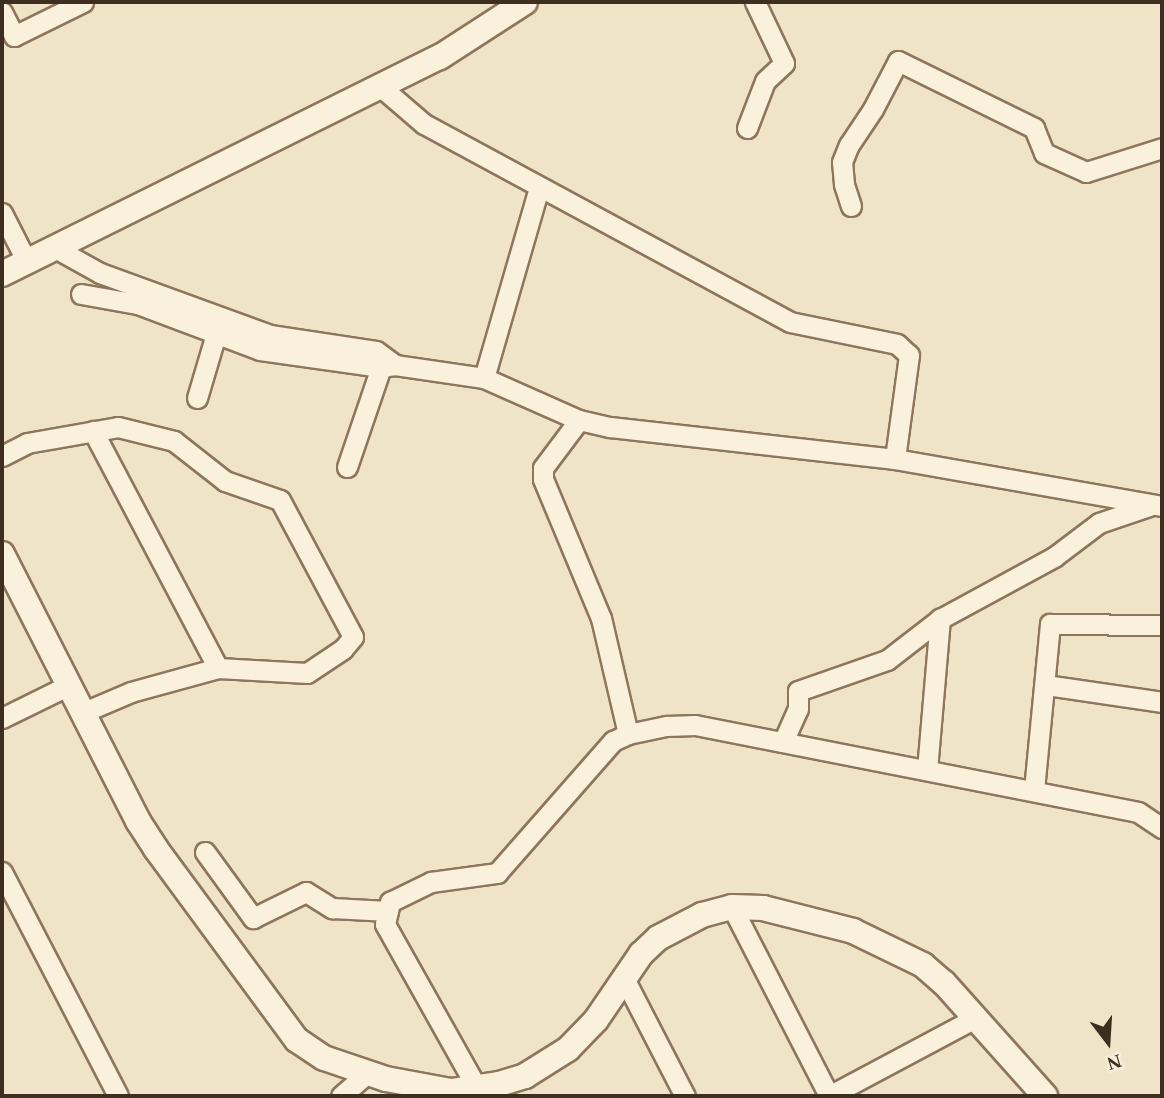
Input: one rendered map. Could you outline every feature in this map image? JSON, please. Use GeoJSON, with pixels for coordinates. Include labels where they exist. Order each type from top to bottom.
{"type":"FeatureCollection","features":[{"type":"Feature","properties":{"kind":"street"},"geometry":{"type":"LineString","coordinates":[[2,12],[14,37],[83,2]]}},
{"type":"Feature","properties":{"kind":"street"},"geometry":{"type":"LineString","coordinates":[[2,274],[382,88],[440,57],[525,2]]}},
{"type":"Feature","properties":{"kind":"street"},"geometry":{"type":"LineString","coordinates":[[747,128],[765,81],[784,63],[755,2]]}},
{"type":"Feature","properties":{"kind":"street"},"geometry":{"type":"LineString","coordinates":[[851,206],[844,184],[842,162],[849,145],[873,109],[898,61],[1034,128],[1044,153],[1086,172],[1162,148]]}},
{"type":"Feature","properties":{"kind":"street"},"geometry":{"type":"LineString","coordinates":[[382,88],[424,124],[790,323],[897,344],[909,355],[895,459]]}},
{"type":"Feature","properties":{"kind":"street"},"geometry":{"type":"LineString","coordinates":[[484,378],[539,188]]}},
{"type":"Feature","properties":{"kind":"street"},"geometry":{"type":"LineString","coordinates":[[2,213],[27,262]]}},
{"type":"Feature","properties":{"kind":"street"},"geometry":{"type":"LineString","coordinates":[[55,248],[100,274],[270,335],[376,351],[388,366]]}},
{"type":"Feature","properties":{"kind":"street"},"geometry":{"type":"LineString","coordinates":[[81,294],[138,304],[260,350],[484,378],[579,420],[610,427],[895,459],[1157,505]]}},
{"type":"Feature","properties":{"kind":"street"},"geometry":{"type":"LineString","coordinates":[[197,398],[216,334]]}},
{"type":"Feature","properties":{"kind":"street"},"geometry":{"type":"LineString","coordinates":[[348,467],[388,366]]}},
{"type":"Feature","properties":{"kind":"street"},"geometry":{"type":"LineString","coordinates":[[579,420],[543,468],[543,479],[601,618],[628,734]]}},
{"type":"Feature","properties":{"kind":"street"},"geometry":{"type":"LineString","coordinates":[[2,456],[27,443],[118,428],[174,441],[225,481],[279,500],[353,637],[343,649],[307,673],[218,668],[131,692],[84,712]]}},
{"type":"Feature","properties":{"kind":"street"},"geometry":{"type":"LineString","coordinates":[[93,431],[218,668]]}},
{"type":"Feature","properties":{"kind":"street"},"geometry":{"type":"LineString","coordinates":[[783,742],[798,709],[799,691],[887,660],[940,619],[1054,557],[1099,523],[1157,505]]}},
{"type":"Feature","properties":{"kind":"street"},"geometry":{"type":"LineString","coordinates":[[2,554],[138,821],[297,1040],[324,1058],[382,1083],[451,1091],[530,1086],[596,1020],[641,954],[658,938],[702,915],[732,907],[763,908],[800,915],[853,931],[923,965],[1045,1096]]}},
{"type":"Feature","properties":{"kind":"street"},"geometry":{"type":"LineString","coordinates":[[927,770],[940,619]]}},
{"type":"Feature","properties":{"kind":"street"},"geometry":{"type":"LineString","coordinates":[[1034,790],[1050,624],[1162,625]]}},
{"type":"Feature","properties":{"kind":"street"},"geometry":{"type":"LineString","coordinates":[[2,718],[69,685]]}},
{"type":"Feature","properties":{"kind":"street"},"geometry":{"type":"LineString","coordinates":[[1046,685],[1162,702]]}},
{"type":"Feature","properties":{"kind":"street"},"geometry":{"type":"LineString","coordinates":[[477,1088],[384,924],[390,902],[430,882],[497,873],[613,741],[628,734],[667,726],[695,725],[1138,812],[1162,828]]}},
{"type":"Feature","properties":{"kind":"street"},"geometry":{"type":"LineString","coordinates":[[205,852],[253,918],[306,892],[332,908],[388,911]]}},
{"type":"Feature","properties":{"kind":"street"},"geometry":{"type":"LineString","coordinates":[[2,872],[118,1096]]}},
{"type":"Feature","properties":{"kind":"street"},"geometry":{"type":"LineString","coordinates":[[732,907],[829,1096],[975,1018]]}},
{"type":"Feature","properties":{"kind":"street"},"geometry":{"type":"LineString","coordinates":[[625,980],[685,1096]]}},
{"type":"Feature","properties":{"kind":"street"},"geometry":{"type":"LineString","coordinates":[[341,1096],[382,1083]]}}]}
